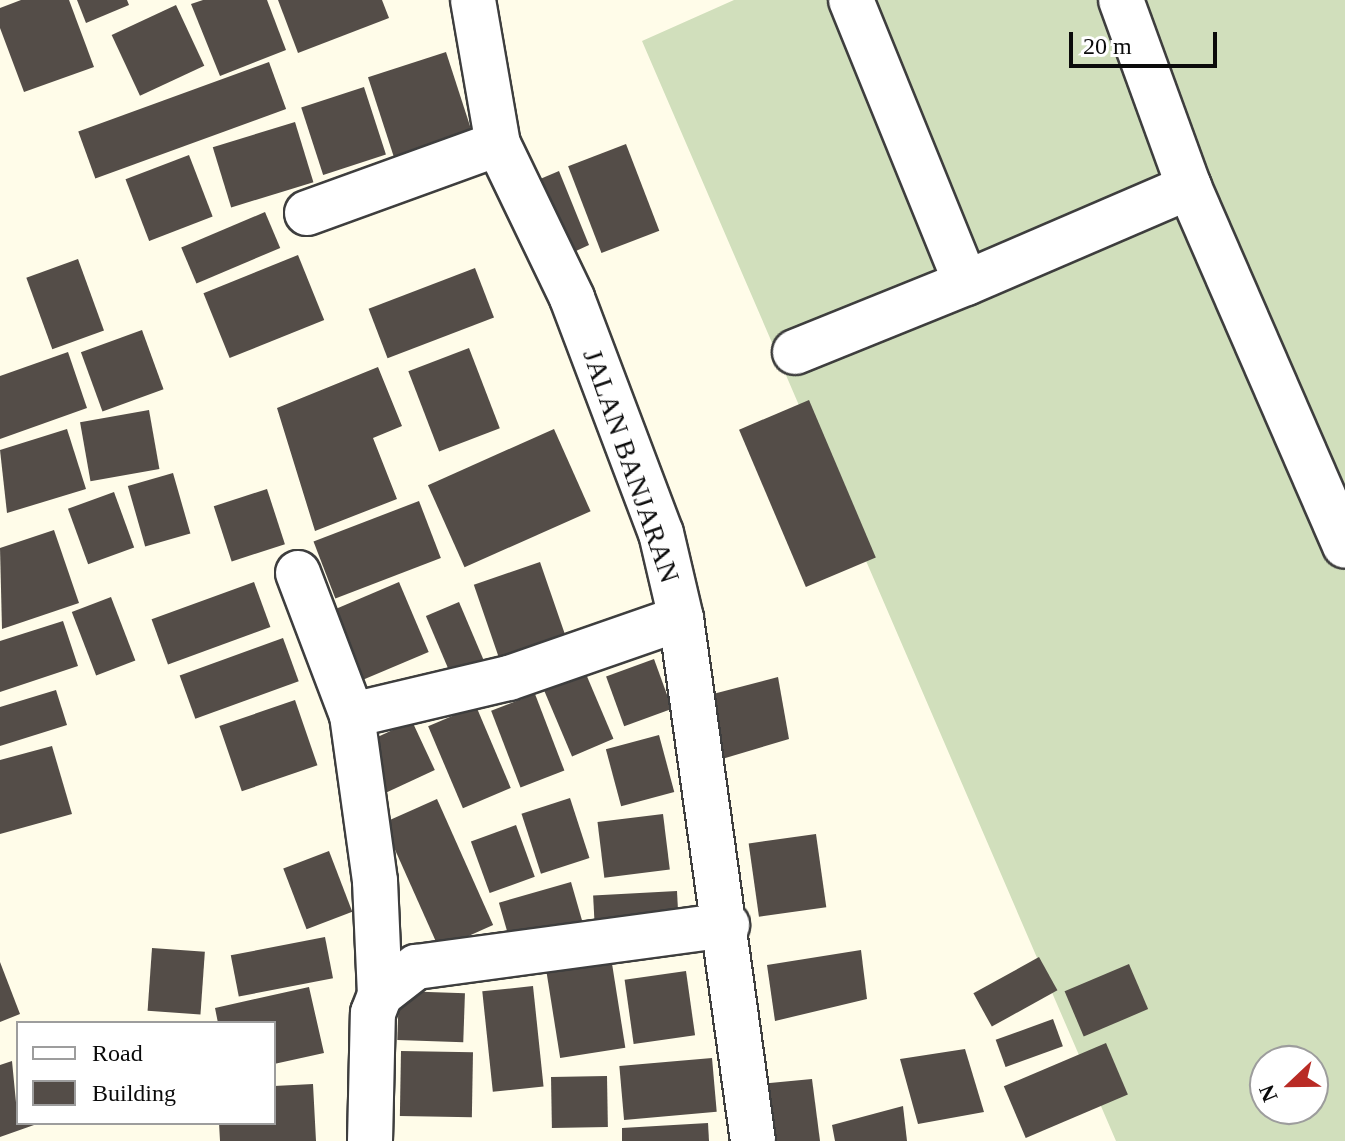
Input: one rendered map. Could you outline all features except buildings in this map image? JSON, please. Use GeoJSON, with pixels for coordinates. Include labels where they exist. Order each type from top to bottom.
{"type":"FeatureCollection","features":[{"type":"Feature","properties":{"kind":"street","name":"JALAN BANJARAN"},"geometry":{"type":"LineString","coordinates":[[473,0],[498,144],[572,298],[661,533],[681,618],[727,925],[753,1141]]}},
{"type":"Feature","properties":{"kind":"street"},"geometry":{"type":"LineString","coordinates":[[851,0],[966,283]]}},
{"type":"Feature","properties":{"kind":"street"},"geometry":{"type":"LineString","coordinates":[[1121,0],[1189,187],[1345,545]]}},
{"type":"Feature","properties":{"kind":"street"},"geometry":{"type":"LineString","coordinates":[[307,213],[498,144]]}},
{"type":"Feature","properties":{"kind":"street"},"geometry":{"type":"LineString","coordinates":[[795,352],[966,283],[1189,187]]}},
{"type":"Feature","properties":{"kind":"street"},"geometry":{"type":"LineString","coordinates":[[298,573],[352,715],[375,881],[380,995],[373,1013],[370,1141]]}},
{"type":"Feature","properties":{"kind":"street"},"geometry":{"type":"LineString","coordinates":[[352,715],[509,678],[681,618]]}},
{"type":"Feature","properties":{"kind":"street"},"geometry":{"type":"LineString","coordinates":[[380,995],[416,967],[727,925]]}},
{"type":"Feature","properties":{"kind":"green space"},"geometry":{"type":"Polygon","coordinates":[[[734,0],[1345,0],[1345,1141],[1116,1141],[642,41],[734,0]]]}}]}
